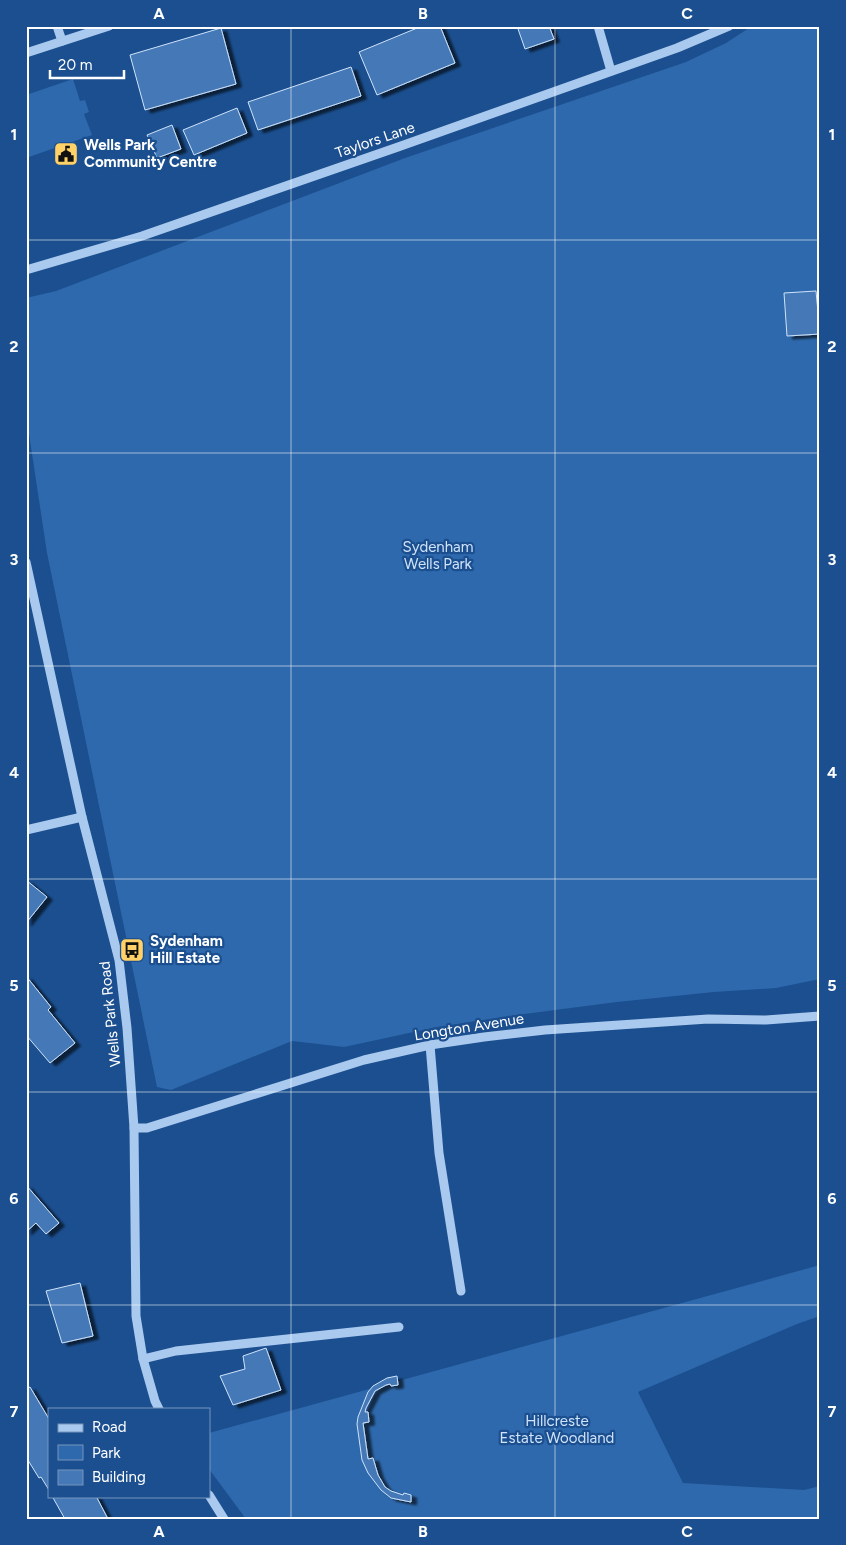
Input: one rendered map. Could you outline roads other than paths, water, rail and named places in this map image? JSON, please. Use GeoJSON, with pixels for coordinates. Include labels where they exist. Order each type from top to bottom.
{"type":"FeatureCollection","features":[{"type":"Feature","properties":{"kind":"street"},"geometry":{"type":"LineString","coordinates":[[57,26],[62,42]]}},
{"type":"Feature","properties":{"kind":"street"},"geometry":{"type":"LineString","coordinates":[[26,53],[109,26]]}},
{"type":"Feature","properties":{"kind":"street"},"geometry":{"type":"LineString","coordinates":[[598,26],[611,71]]}},
{"type":"Feature","properties":{"kind":"street","name":"Taylors Lane"},"geometry":{"type":"LineString","coordinates":[[26,270],[142,236],[677,48],[729,26]]}},
{"type":"Feature","properties":{"kind":"street","name":"Wells Park Road"},"geometry":{"type":"LineString","coordinates":[[26,562],[82,816],[119,960],[127,1028],[134,1128],[136,1316],[143,1359],[158,1408]]}},
{"type":"Feature","properties":{"kind":"street"},"geometry":{"type":"LineString","coordinates":[[26,830],[82,816]]}},
{"type":"Feature","properties":{"kind":"street","name":"Longton Avenue"},"geometry":{"type":"LineString","coordinates":[[134,1128],[147,1128],[364,1060],[430,1045],[484,1036],[708,1019],[766,1020],[820,1016]]}},
{"type":"Feature","properties":{"kind":"street"},"geometry":{"type":"LineString","coordinates":[[430,1045],[439,1152],[461,1291]]}},
{"type":"Feature","properties":{"kind":"street"},"geometry":{"type":"LineString","coordinates":[[143,1359],[176,1351],[399,1327]]}},
{"type":"Feature","properties":{"kind":"street"},"geometry":{"type":"LineString","coordinates":[[210,1497],[224,1519]]}},
{"type":"Feature","properties":{"kind":"place","name":"Wells Park Community Centre"},"geometry":{"type":"Point","coordinates":[66,154]}},
{"type":"Feature","properties":{"kind":"place","name":"Sydenham Hill Estate"},"geometry":{"type":"Point","coordinates":[132,950]}},
{"type":"Feature","properties":{"kind":"park label","name":"Sydenham Wells Park"},"geometry":{"type":"Point","coordinates":[438,556]}},
{"type":"Feature","properties":{"kind":"park label","name":"Hillcreste Estate Woodland"},"geometry":{"type":"Point","coordinates":[557,1430]}}]}
